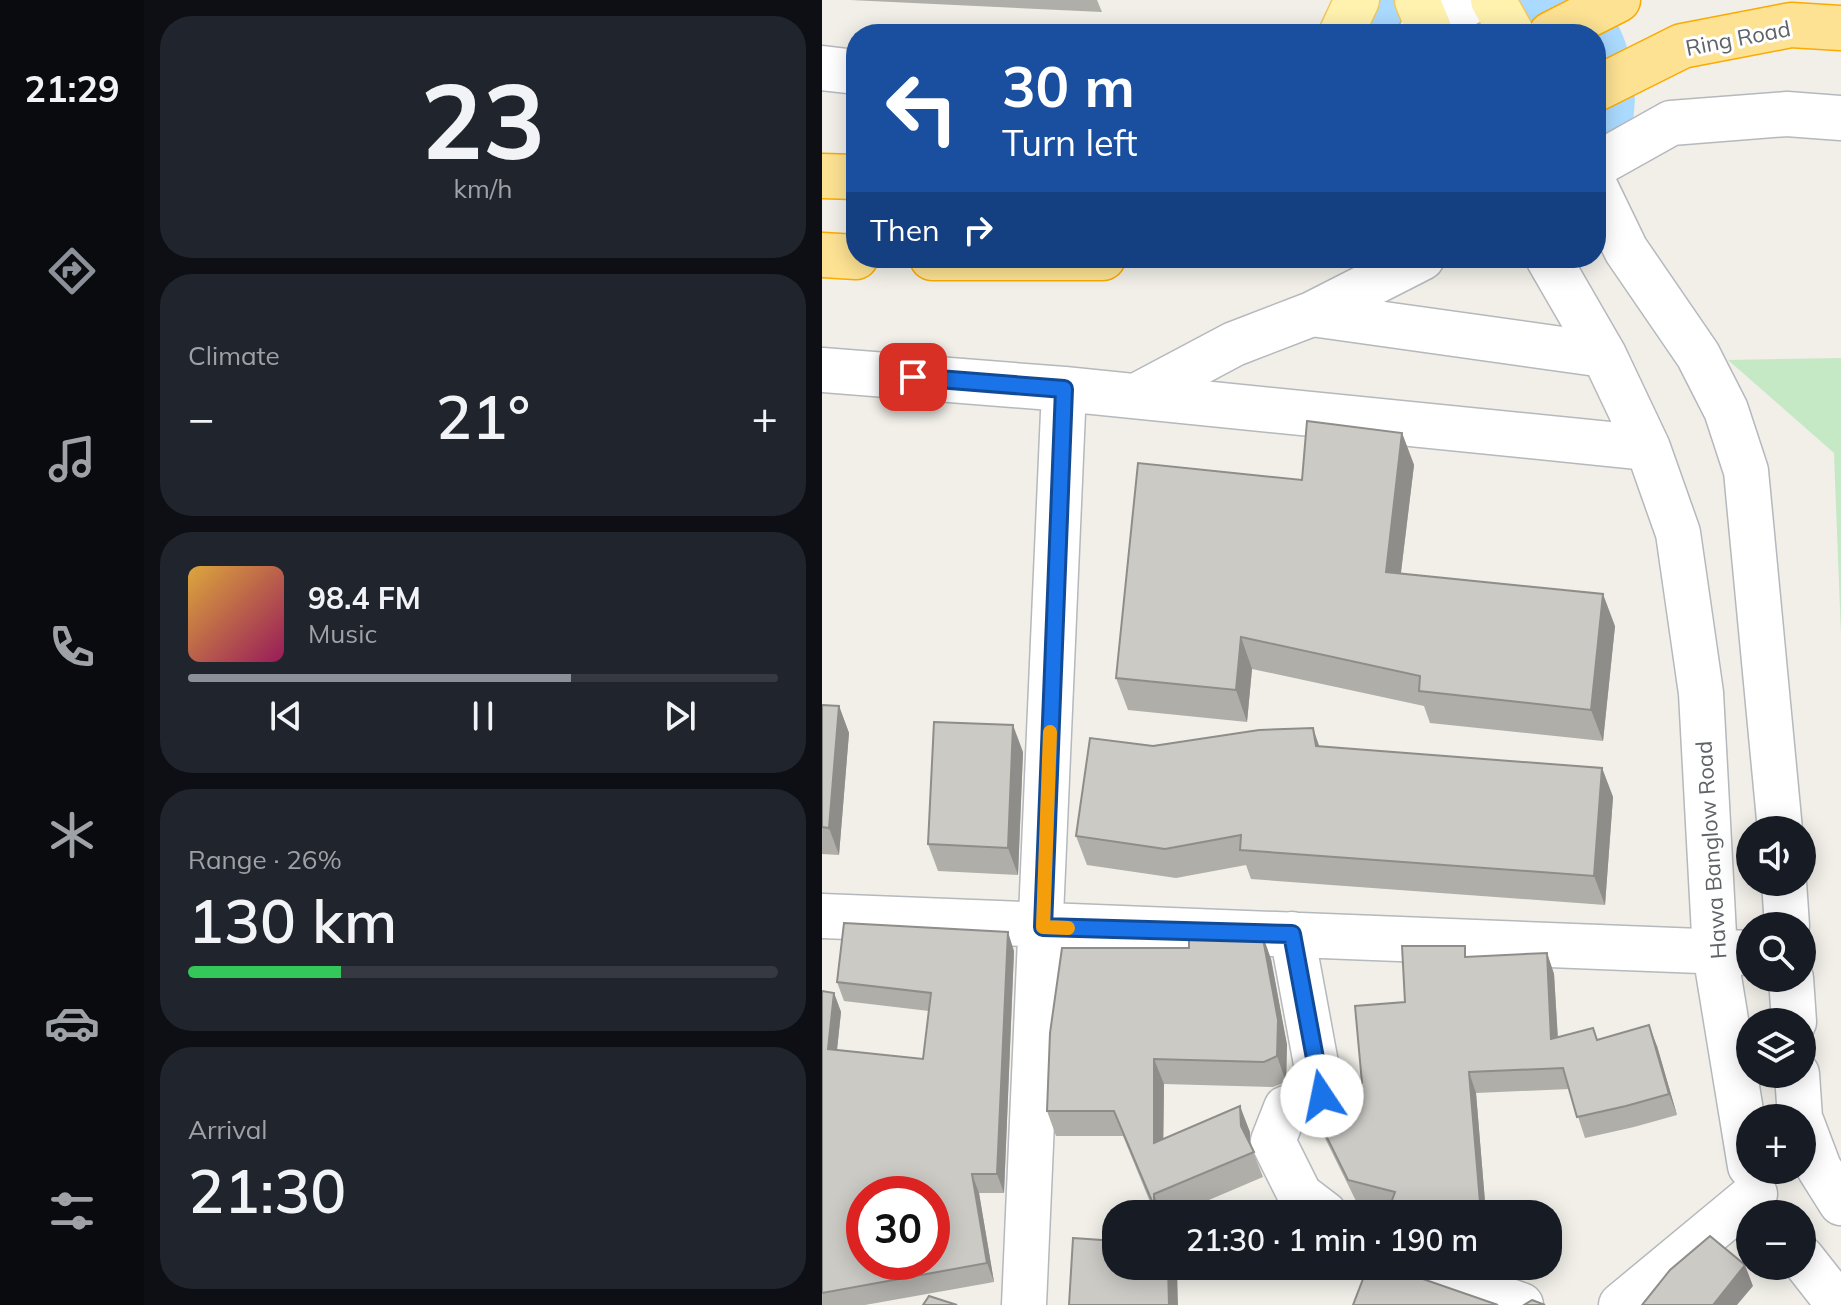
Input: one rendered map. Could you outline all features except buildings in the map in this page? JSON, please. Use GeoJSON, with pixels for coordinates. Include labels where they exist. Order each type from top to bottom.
{"type":"FeatureCollection","features":[{"type":"Feature","properties":{"kind":"highway"},"geometry":{"type":"LineString","coordinates":[[1571,24],[1618,0]]}},
{"type":"Feature","properties":{"kind":"highway","name":"Ring Road"},"geometry":{"type":"LineString","coordinates":[[1606,84],[1682,46],[1791,25],[1841,28]]}},
{"type":"Feature","properties":{"kind":"highway"},"geometry":{"type":"LineString","coordinates":[[822,176],[846,177]]}},
{"type":"Feature","properties":{"kind":"highway"},"geometry":{"type":"LineString","coordinates":[[822,255],[846,256]]}},
{"type":"Feature","properties":{"kind":"main road"},"geometry":{"type":"LineString","coordinates":[[1346,24],[1357,0]]}},
{"type":"Feature","properties":{"kind":"main road"},"geometry":{"type":"LineString","coordinates":[[1493,0],[1506,24]]}},
{"type":"Feature","properties":{"kind":"street"},"geometry":{"type":"LineString","coordinates":[[1424,24],[1473,0]]}},
{"type":"Feature","properties":{"kind":"street"},"geometry":{"type":"LineString","coordinates":[[822,68],[846,71]]}},
{"type":"Feature","properties":{"kind":"street"},"geometry":{"type":"LineString","coordinates":[[1606,159],[1671,123],[1787,114],[1841,118]]}},
{"type":"Feature","properties":{"kind":"street"},"geometry":{"type":"LineString","coordinates":[[1606,209],[1626,250],[1698,355],[1726,410],[1746,471],[1779,816]]}},
{"type":"Feature","properties":{"kind":"street"},"geometry":{"type":"LineString","coordinates":[[1136,396],[1234,344],[1312,314],[1402,268]]}},
{"type":"Feature","properties":{"kind":"street","name":"Hawa Banglow Road"},"geometry":{"type":"LineString","coordinates":[[1554,268],[1604,355],[1648,448],[1678,533],[1733,953],[1756,1186]]}},
{"type":"Feature","properties":{"kind":"street"},"geometry":{"type":"LineString","coordinates":[[1312,314],[1604,355]]}},
{"type":"Feature","properties":{"kind":"street"},"geometry":{"type":"LineString","coordinates":[[822,370],[1064,389],[1648,448]]}},
{"type":"Feature","properties":{"kind":"street"},"geometry":{"type":"LineString","coordinates":[[1024,1305],[1043,927],[1064,389]]}},
{"type":"Feature","properties":{"kind":"street"},"geometry":{"type":"LineString","coordinates":[[822,916],[1733,953]]}},
{"type":"Feature","properties":{"kind":"street"},"geometry":{"type":"LineString","coordinates":[[1292,934],[1322,1096],[1286,1108],[1273,1141],[1300,1195],[1307,1200]]}},
{"type":"Feature","properties":{"kind":"street"},"geometry":{"type":"LineString","coordinates":[[1816,1160],[1841,1203]]}},
{"type":"Feature","properties":{"kind":"street"},"geometry":{"type":"LineString","coordinates":[[1621,1305],[1756,1186]]}},
{"type":"Feature","properties":{"kind":"street"},"geometry":{"type":"LineString","coordinates":[[1450,1280],[1521,1305]]}},
{"type":"Feature","properties":{"kind":"green space"},"geometry":{"type":"Polygon","coordinates":[[[1841,358],[1841,635],[1834,453],[1728,360],[1841,358]]]}},
{"type":"Feature","properties":{"kind":"water"},"geometry":{"type":"Polygon","coordinates":[[[1376,0],[1600,0],[1621,31],[1635,89],[1631,128],[1617,165],[1606,180],[1606,24],[1360,24],[1376,0]]]}},
{"type":"Feature","properties":{"kind":"slow traffic"},"geometry":{"type":"LineString","coordinates":[[1050,732],[1043,927],[1068,928]]}},
{"type":"Feature","properties":{"kind":"route"},"geometry":{"type":"LineString","coordinates":[[913,377],[1064,389],[1043,927],[1292,934],[1322,1096]]}}]}
